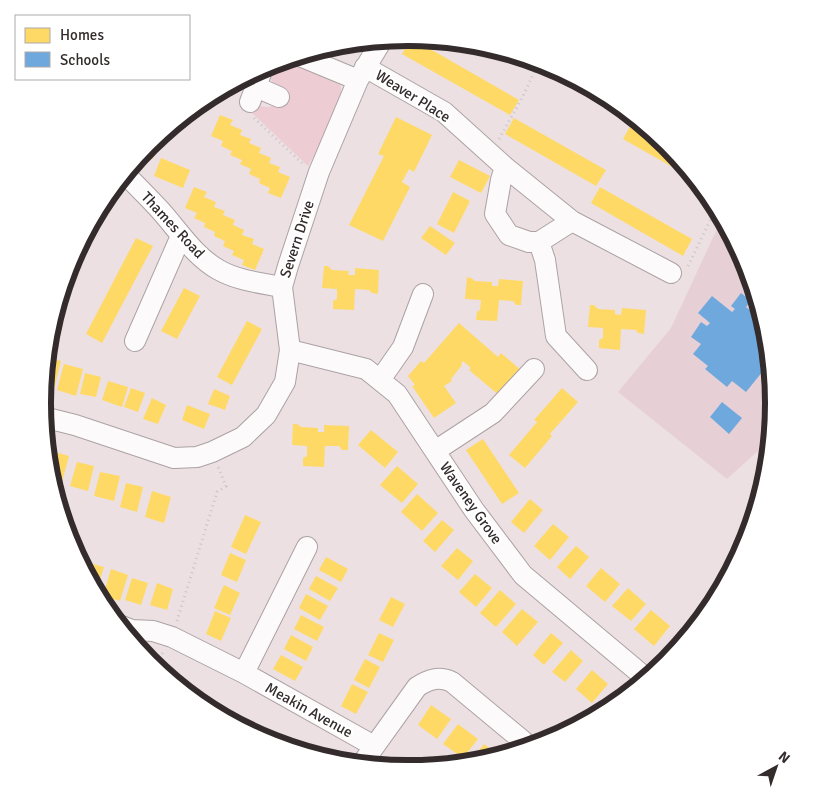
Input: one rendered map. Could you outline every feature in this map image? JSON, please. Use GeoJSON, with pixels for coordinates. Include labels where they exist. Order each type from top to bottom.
{"type":"FeatureCollection","features":[{"type":"Feature","properties":{"kind":"street","name":"Severn Drive"},"geometry":{"type":"LineString","coordinates":[[52,419],[75,425],[174,458],[197,457],[212,452],[243,437],[266,415],[285,382],[290,350],[282,287],[317,178],[362,73],[377,48]]}},
{"type":"Feature","properties":{"kind":"street","name":"Weaver Place"},"geometry":{"type":"LineString","coordinates":[[312,59],[362,73],[444,112],[498,161],[572,221],[671,273]]}},
{"type":"Feature","properties":{"kind":"street"},"geometry":{"type":"LineString","coordinates":[[259,79],[253,95],[279,97]]}},
{"type":"Feature","properties":{"kind":"street"},"geometry":{"type":"LineString","coordinates":[[498,161],[501,180],[495,214],[509,235],[529,242],[538,242],[572,221]]}},
{"type":"Feature","properties":{"kind":"street","name":"Thames Road"},"geometry":{"type":"LineString","coordinates":[[130,179],[202,258],[219,270],[238,279],[282,287]]}},
{"type":"Feature","properties":{"kind":"street"},"geometry":{"type":"LineString","coordinates":[[135,340],[181,236]]}},
{"type":"Feature","properties":{"kind":"street"},"geometry":{"type":"LineString","coordinates":[[538,242],[545,260],[556,336],[587,370]]}},
{"type":"Feature","properties":{"kind":"street"},"geometry":{"type":"LineString","coordinates":[[380,380],[403,347],[424,294]]}},
{"type":"Feature","properties":{"kind":"street","name":"Waveney Grove"},"geometry":{"type":"LineString","coordinates":[[290,350],[366,369],[397,394],[474,510],[523,575],[641,674]]}},
{"type":"Feature","properties":{"kind":"street"},"geometry":{"type":"LineString","coordinates":[[435,451],[493,413],[534,369]]}},
{"type":"Feature","properties":{"kind":"street"},"geometry":{"type":"LineString","coordinates":[[244,673],[307,547]]}},
{"type":"Feature","properties":{"kind":"street","name":"Meakin Avenue"},"geometry":{"type":"LineString","coordinates":[[132,630],[153,631],[172,637],[244,673],[374,746]]}},
{"type":"Feature","properties":{"kind":"street"},"geometry":{"type":"LineString","coordinates":[[366,758],[417,687],[426,681],[443,678],[452,682],[522,741]]}},
{"type":"Feature","properties":{"kind":"path"},"geometry":{"type":"LineString","coordinates":[[498,161],[535,69]]}},
{"type":"Feature","properties":{"kind":"path"},"geometry":{"type":"LineString","coordinates":[[253,95],[246,111],[317,178]]}},
{"type":"Feature","properties":{"kind":"path"},"geometry":{"type":"LineString","coordinates":[[671,273],[679,277],[690,263],[712,217]]}},
{"type":"Feature","properties":{"kind":"path"},"geometry":{"type":"LineString","coordinates":[[172,637],[217,492],[226,486],[212,452]]}},
{"type":"Feature","properties":{"kind":"shaded area"},"geometry":{"type":"Polygon","coordinates":[[[301,62],[338,81],[341,89],[337,111],[332,124],[308,166],[251,112],[257,106],[268,107],[282,104],[270,77],[274,72],[301,62]]]}},
{"type":"Feature","properties":{"kind":"shaded area"},"geometry":{"type":"Polygon","coordinates":[[[718,227],[738,267],[753,311],[762,357],[765,404],[762,447],[727,479],[618,392],[671,328],[718,227]]]}},
{"type":"Feature","properties":{"kind":"building: Homes"},"geometry":{"type":"Polygon","coordinates":[[[406,46],[426,47],[519,100],[510,115],[402,54],[406,46]]]}},
{"type":"Feature","properties":{"kind":"building: Homes"},"geometry":{"type":"Polygon","coordinates":[[[549,75],[587,94],[617,114],[549,75]]]}},
{"type":"Feature","properties":{"kind":"building: Homes"},"geometry":{"type":"Polygon","coordinates":[[[220,115],[233,120],[230,125],[242,130],[240,135],[251,139],[249,143],[261,148],[259,153],[271,158],[269,163],[280,167],[278,172],[290,177],[281,198],[268,193],[270,188],[259,183],[260,179],[249,174],[251,169],[240,164],[242,160],[230,155],[232,151],[221,146],[223,141],[211,136],[220,115]]]}},
{"type":"Feature","properties":{"kind":"building: Homes"},"geometry":{"type":"Polygon","coordinates":[[[396,117],[432,135],[414,172],[409,169],[402,182],[410,187],[383,241],[349,225],[384,156],[378,154],[396,117]]]}},
{"type":"Feature","properties":{"kind":"building: Homes"},"geometry":{"type":"Polygon","coordinates":[[[514,118],[606,170],[596,186],[505,134],[514,118]]]}},
{"type":"Feature","properties":{"kind":"building: Homes"},"geometry":{"type":"Polygon","coordinates":[[[631,125],[661,151],[679,171],[623,139],[631,125]]]}},
{"type":"Feature","properties":{"kind":"building: Homes"},"geometry":{"type":"Polygon","coordinates":[[[157,149],[153,159],[149,158],[157,149]]]}},
{"type":"Feature","properties":{"kind":"building: Homes"},"geometry":{"type":"Polygon","coordinates":[[[161,158],[190,170],[183,188],[154,176],[161,158]]]}},
{"type":"Feature","properties":{"kind":"building: Homes"},"geometry":{"type":"Polygon","coordinates":[[[459,160],[490,176],[481,193],[450,177],[459,160]]]}},
{"type":"Feature","properties":{"kind":"building: Homes"},"geometry":{"type":"Polygon","coordinates":[[[194,187],[207,192],[204,197],[216,202],[214,207],[225,211],[223,215],[235,220],[233,225],[244,230],[242,235],[254,239],[252,244],[264,249],[255,270],[242,265],[244,260],[232,255],[234,251],[223,246],[225,241],[214,236],[215,232],[204,227],[205,223],[194,218],[197,213],[185,208],[194,187]]]}},
{"type":"Feature","properties":{"kind":"building: Homes"},"geometry":{"type":"Polygon","coordinates":[[[600,187],[692,239],[683,256],[591,203],[600,187]]]}},
{"type":"Feature","properties":{"kind":"building: Homes"},"geometry":{"type":"Polygon","coordinates":[[[453,192],[470,201],[454,233],[437,224],[453,192]]]}},
{"type":"Feature","properties":{"kind":"building: Homes"},"geometry":{"type":"Polygon","coordinates":[[[430,226],[455,243],[446,255],[421,238],[430,226]]]}},
{"type":"Feature","properties":{"kind":"building: Homes"},"geometry":{"type":"Polygon","coordinates":[[[136,238],[153,246],[102,343],[86,334],[136,238]]]}},
{"type":"Feature","properties":{"kind":"building: Homes"},"geometry":{"type":"Polygon","coordinates":[[[324,266],[328,266],[332,270],[349,271],[348,275],[355,275],[355,268],[379,270],[378,294],[372,293],[369,290],[355,289],[354,310],[333,309],[333,301],[337,299],[337,289],[322,288],[324,266]]]}},
{"type":"Feature","properties":{"kind":"building: Homes"},"geometry":{"type":"Polygon","coordinates":[[[467,277],[475,281],[492,282],[492,286],[498,286],[499,279],[523,281],[521,305],[516,305],[513,301],[499,300],[497,321],[476,320],[481,300],[465,299],[467,277]]]}},
{"type":"Feature","properties":{"kind":"building: Homes"},"geometry":{"type":"Polygon","coordinates":[[[184,288],[200,296],[177,339],[161,331],[184,288]]]}},
{"type":"Feature","properties":{"kind":"building: Homes"},"geometry":{"type":"Polygon","coordinates":[[[590,305],[594,305],[598,309],[615,310],[615,314],[621,315],[622,308],[646,310],[644,334],[638,333],[636,330],[621,329],[620,350],[599,348],[599,340],[603,338],[603,328],[588,327],[590,305]]]}},
{"type":"Feature","properties":{"kind":"building: Homes"},"geometry":{"type":"Polygon","coordinates":[[[247,321],[262,329],[232,385],[217,377],[247,321]]]}},
{"type":"Feature","properties":{"kind":"building: Homes"},"geometry":{"type":"Polygon","coordinates":[[[459,323],[498,357],[501,353],[522,371],[500,396],[469,370],[471,368],[463,361],[451,379],[452,381],[444,386],[456,403],[434,418],[412,386],[415,385],[408,376],[421,361],[424,363],[459,323]]]}},
{"type":"Feature","properties":{"kind":"building: Homes"},"geometry":{"type":"Polygon","coordinates":[[[54,359],[61,361],[54,389],[52,388],[54,359]]]}},
{"type":"Feature","properties":{"kind":"building: Homes"},"geometry":{"type":"Polygon","coordinates":[[[64,364],[83,369],[76,396],[57,390],[64,364]]]}},
{"type":"Feature","properties":{"kind":"building: Homes"},"geometry":{"type":"Polygon","coordinates":[[[85,373],[101,377],[96,397],[80,394],[85,373]]]}},
{"type":"Feature","properties":{"kind":"building: Homes"},"geometry":{"type":"Polygon","coordinates":[[[108,381],[128,387],[122,407],[102,400],[108,381]]]}},
{"type":"Feature","properties":{"kind":"building: Homes"},"geometry":{"type":"Polygon","coordinates":[[[131,388],[145,393],[138,412],[124,407],[131,388]]]}},
{"type":"Feature","properties":{"kind":"building: Homes"},"geometry":{"type":"Polygon","coordinates":[[[562,388],[578,402],[550,434],[543,428],[552,436],[525,468],[509,455],[537,422],[534,420],[562,388]]]}},
{"type":"Feature","properties":{"kind":"building: Homes"},"geometry":{"type":"Polygon","coordinates":[[[214,389],[230,396],[225,410],[208,404],[214,389]]]}},
{"type":"Feature","properties":{"kind":"building: Homes"},"geometry":{"type":"Polygon","coordinates":[[[152,398],[166,405],[158,424],[143,419],[152,398]]]}},
{"type":"Feature","properties":{"kind":"building: Homes"},"geometry":{"type":"Polygon","coordinates":[[[187,405],[210,414],[204,429],[182,420],[187,405]]]}},
{"type":"Feature","properties":{"kind":"building: Homes"},"geometry":{"type":"Polygon","coordinates":[[[293,424],[301,427],[318,428],[318,432],[324,432],[324,425],[349,426],[348,450],[342,450],[339,446],[325,446],[324,467],[303,466],[303,458],[307,456],[307,446],[292,445],[293,424]]]}},
{"type":"Feature","properties":{"kind":"building: Homes"},"geometry":{"type":"Polygon","coordinates":[[[371,430],[398,452],[385,468],[358,445],[371,430]]]}},
{"type":"Feature","properties":{"kind":"building: Homes"},"geometry":{"type":"Polygon","coordinates":[[[483,439],[519,493],[502,504],[466,450],[483,439]]]}},
{"type":"Feature","properties":{"kind":"building: Homes"},"geometry":{"type":"Polygon","coordinates":[[[54,452],[69,456],[62,482],[60,481],[54,452]]]}},
{"type":"Feature","properties":{"kind":"building: Homes"},"geometry":{"type":"Polygon","coordinates":[[[77,462],[94,466],[88,491],[70,486],[77,462]]]}},
{"type":"Feature","properties":{"kind":"building: Homes"},"geometry":{"type":"Polygon","coordinates":[[[397,466],[418,484],[402,503],[380,485],[397,466]]]}},
{"type":"Feature","properties":{"kind":"building: Homes"},"geometry":{"type":"Polygon","coordinates":[[[100,472],[120,476],[114,501],[94,496],[100,472]]]}},
{"type":"Feature","properties":{"kind":"building: Homes"},"geometry":{"type":"Polygon","coordinates":[[[126,483],[143,487],[137,512],[120,507],[126,483]]]}},
{"type":"Feature","properties":{"kind":"building: Homes"},"geometry":{"type":"Polygon","coordinates":[[[152,491],[171,497],[164,523],[145,517],[152,491]]]}},
{"type":"Feature","properties":{"kind":"building: Homes"},"geometry":{"type":"Polygon","coordinates":[[[417,494],[438,513],[422,531],[401,512],[417,494]]]}},
{"type":"Feature","properties":{"kind":"building: Homes"},"geometry":{"type":"Polygon","coordinates":[[[530,499],[543,510],[524,533],[511,522],[530,499]]]}},
{"type":"Feature","properties":{"kind":"building: Homes"},"geometry":{"type":"Polygon","coordinates":[[[245,515],[261,522],[246,554],[231,547],[245,515]]]}},
{"type":"Feature","properties":{"kind":"building: Homes"},"geometry":{"type":"Polygon","coordinates":[[[442,520],[454,530],[435,552],[423,541],[442,520]]]}},
{"type":"Feature","properties":{"kind":"building: Homes"},"geometry":{"type":"Polygon","coordinates":[[[553,524],[569,537],[550,560],[534,546],[553,524]]]}},
{"type":"Feature","properties":{"kind":"building: Homes"},"geometry":{"type":"Polygon","coordinates":[[[576,546],[589,557],[570,579],[557,567],[576,546]]]}},
{"type":"Feature","properties":{"kind":"building: Homes"},"geometry":{"type":"Polygon","coordinates":[[[457,548],[473,561],[458,580],[441,566],[457,548]]]}},
{"type":"Feature","properties":{"kind":"building: Homes"},"geometry":{"type":"Polygon","coordinates":[[[230,553],[246,560],[237,582],[221,575],[230,553]]]}},
{"type":"Feature","properties":{"kind":"building: Homes"},"geometry":{"type":"Polygon","coordinates":[[[326,557],[348,569],[341,582],[319,570],[326,557]]]}},
{"type":"Feature","properties":{"kind":"building: Homes"},"geometry":{"type":"Polygon","coordinates":[[[88,563],[104,567],[99,582],[88,563]]]}},
{"type":"Feature","properties":{"kind":"building: Homes"},"geometry":{"type":"Polygon","coordinates":[[[601,568],[620,584],[605,602],[586,586],[601,568]]]}},
{"type":"Feature","properties":{"kind":"building: Homes"},"geometry":{"type":"Polygon","coordinates":[[[111,569],[128,575],[120,601],[108,598],[104,591],[111,569]]]}},
{"type":"Feature","properties":{"kind":"building: Homes"},"geometry":{"type":"Polygon","coordinates":[[[475,574],[492,588],[476,607],[459,592],[475,574]]]}},
{"type":"Feature","properties":{"kind":"building: Homes"},"geometry":{"type":"Polygon","coordinates":[[[316,576],[338,588],[330,601],[309,589],[316,576]]]}},
{"type":"Feature","properties":{"kind":"building: Homes"},"geometry":{"type":"Polygon","coordinates":[[[132,578],[148,583],[141,605],[125,600],[132,578]]]}},
{"type":"Feature","properties":{"kind":"building: Homes"},"geometry":{"type":"Polygon","coordinates":[[[157,583],[173,589],[167,610],[150,605],[157,583]]]}},
{"type":"Feature","properties":{"kind":"building: Homes"},"geometry":{"type":"Polygon","coordinates":[[[224,585],[240,593],[230,615],[214,608],[224,585]]]}},
{"type":"Feature","properties":{"kind":"building: Homes"},"geometry":{"type":"Polygon","coordinates":[[[628,588],[646,604],[631,621],[612,606],[628,588]]]}},
{"type":"Feature","properties":{"kind":"building: Homes"},"geometry":{"type":"Polygon","coordinates":[[[500,590],[516,604],[496,627],[480,613],[500,590]]]}},
{"type":"Feature","properties":{"kind":"building: Homes"},"geometry":{"type":"Polygon","coordinates":[[[306,594],[328,606],[320,620],[299,608],[306,594]]]}},
{"type":"Feature","properties":{"kind":"building: Homes"},"geometry":{"type":"Polygon","coordinates":[[[391,597],[405,604],[393,627],[379,620],[391,597]]]}},
{"type":"Feature","properties":{"kind":"building: Homes"},"geometry":{"type":"Polygon","coordinates":[[[522,609],[538,622],[517,646],[502,632],[522,609]]]}},
{"type":"Feature","properties":{"kind":"building: Homes"},"geometry":{"type":"Polygon","coordinates":[[[651,610],[670,626],[654,646],[634,629],[651,610]]]}},
{"type":"Feature","properties":{"kind":"building: Homes"},"geometry":{"type":"Polygon","coordinates":[[[215,611],[231,618],[221,641],[206,634],[215,611]]]}},
{"type":"Feature","properties":{"kind":"building: Homes"},"geometry":{"type":"Polygon","coordinates":[[[301,615],[324,627],[317,641],[294,629],[301,615]]]}},
{"type":"Feature","properties":{"kind":"building: Homes"},"geometry":{"type":"Polygon","coordinates":[[[379,633],[394,640],[383,662],[368,655],[379,633]]]}},
{"type":"Feature","properties":{"kind":"building: Homes"},"geometry":{"type":"Polygon","coordinates":[[[551,633],[563,643],[544,665],[533,655],[551,633]]]}},
{"type":"Feature","properties":{"kind":"building: Homes"},"geometry":{"type":"Polygon","coordinates":[[[291,635],[313,647],[306,661],[284,649],[291,635]]]}},
{"type":"Feature","properties":{"kind":"building: Homes"},"geometry":{"type":"Polygon","coordinates":[[[571,650],[583,661],[565,682],[552,672],[571,650]]]}},
{"type":"Feature","properties":{"kind":"building: Homes"},"geometry":{"type":"Polygon","coordinates":[[[281,655],[303,667],[295,681],[273,669],[281,655]]]}},
{"type":"Feature","properties":{"kind":"building: Homes"},"geometry":{"type":"Polygon","coordinates":[[[365,659],[380,667],[369,688],[354,680],[365,659]]]}},
{"type":"Feature","properties":{"kind":"building: Homes"},"geometry":{"type":"Polygon","coordinates":[[[592,670],[608,684],[592,703],[576,689],[592,670]]]}},
{"type":"Feature","properties":{"kind":"building: Homes"},"geometry":{"type":"Polygon","coordinates":[[[352,684],[368,692],[356,714],[341,706],[352,684]]]}},
{"type":"Feature","properties":{"kind":"building: Homes"},"geometry":{"type":"Polygon","coordinates":[[[431,705],[451,719],[437,739],[418,725],[431,705]]]}},
{"type":"Feature","properties":{"kind":"building: Homes"},"geometry":{"type":"Polygon","coordinates":[[[458,724],[478,739],[464,756],[461,757],[443,744],[458,724]]]}},
{"type":"Feature","properties":{"kind":"building: Homes"},"geometry":{"type":"Polygon","coordinates":[[[484,744],[493,751],[478,754],[476,754],[484,744]]]}},
{"type":"Feature","properties":{"kind":"building: Schools"},"geometry":{"type":"Polygon","coordinates":[[[741,293],[749,300],[750,302],[746,307],[753,313],[758,334],[763,365],[760,368],[763,371],[746,392],[732,381],[727,387],[705,369],[708,366],[693,354],[701,344],[691,337],[701,322],[707,326],[710,323],[698,313],[712,296],[732,312],[735,309],[731,306],[741,293]]]}},
{"type":"Feature","properties":{"kind":"building: Schools"},"geometry":{"type":"Polygon","coordinates":[[[722,402],[742,418],[729,434],[710,417],[722,402]]]}}]}
